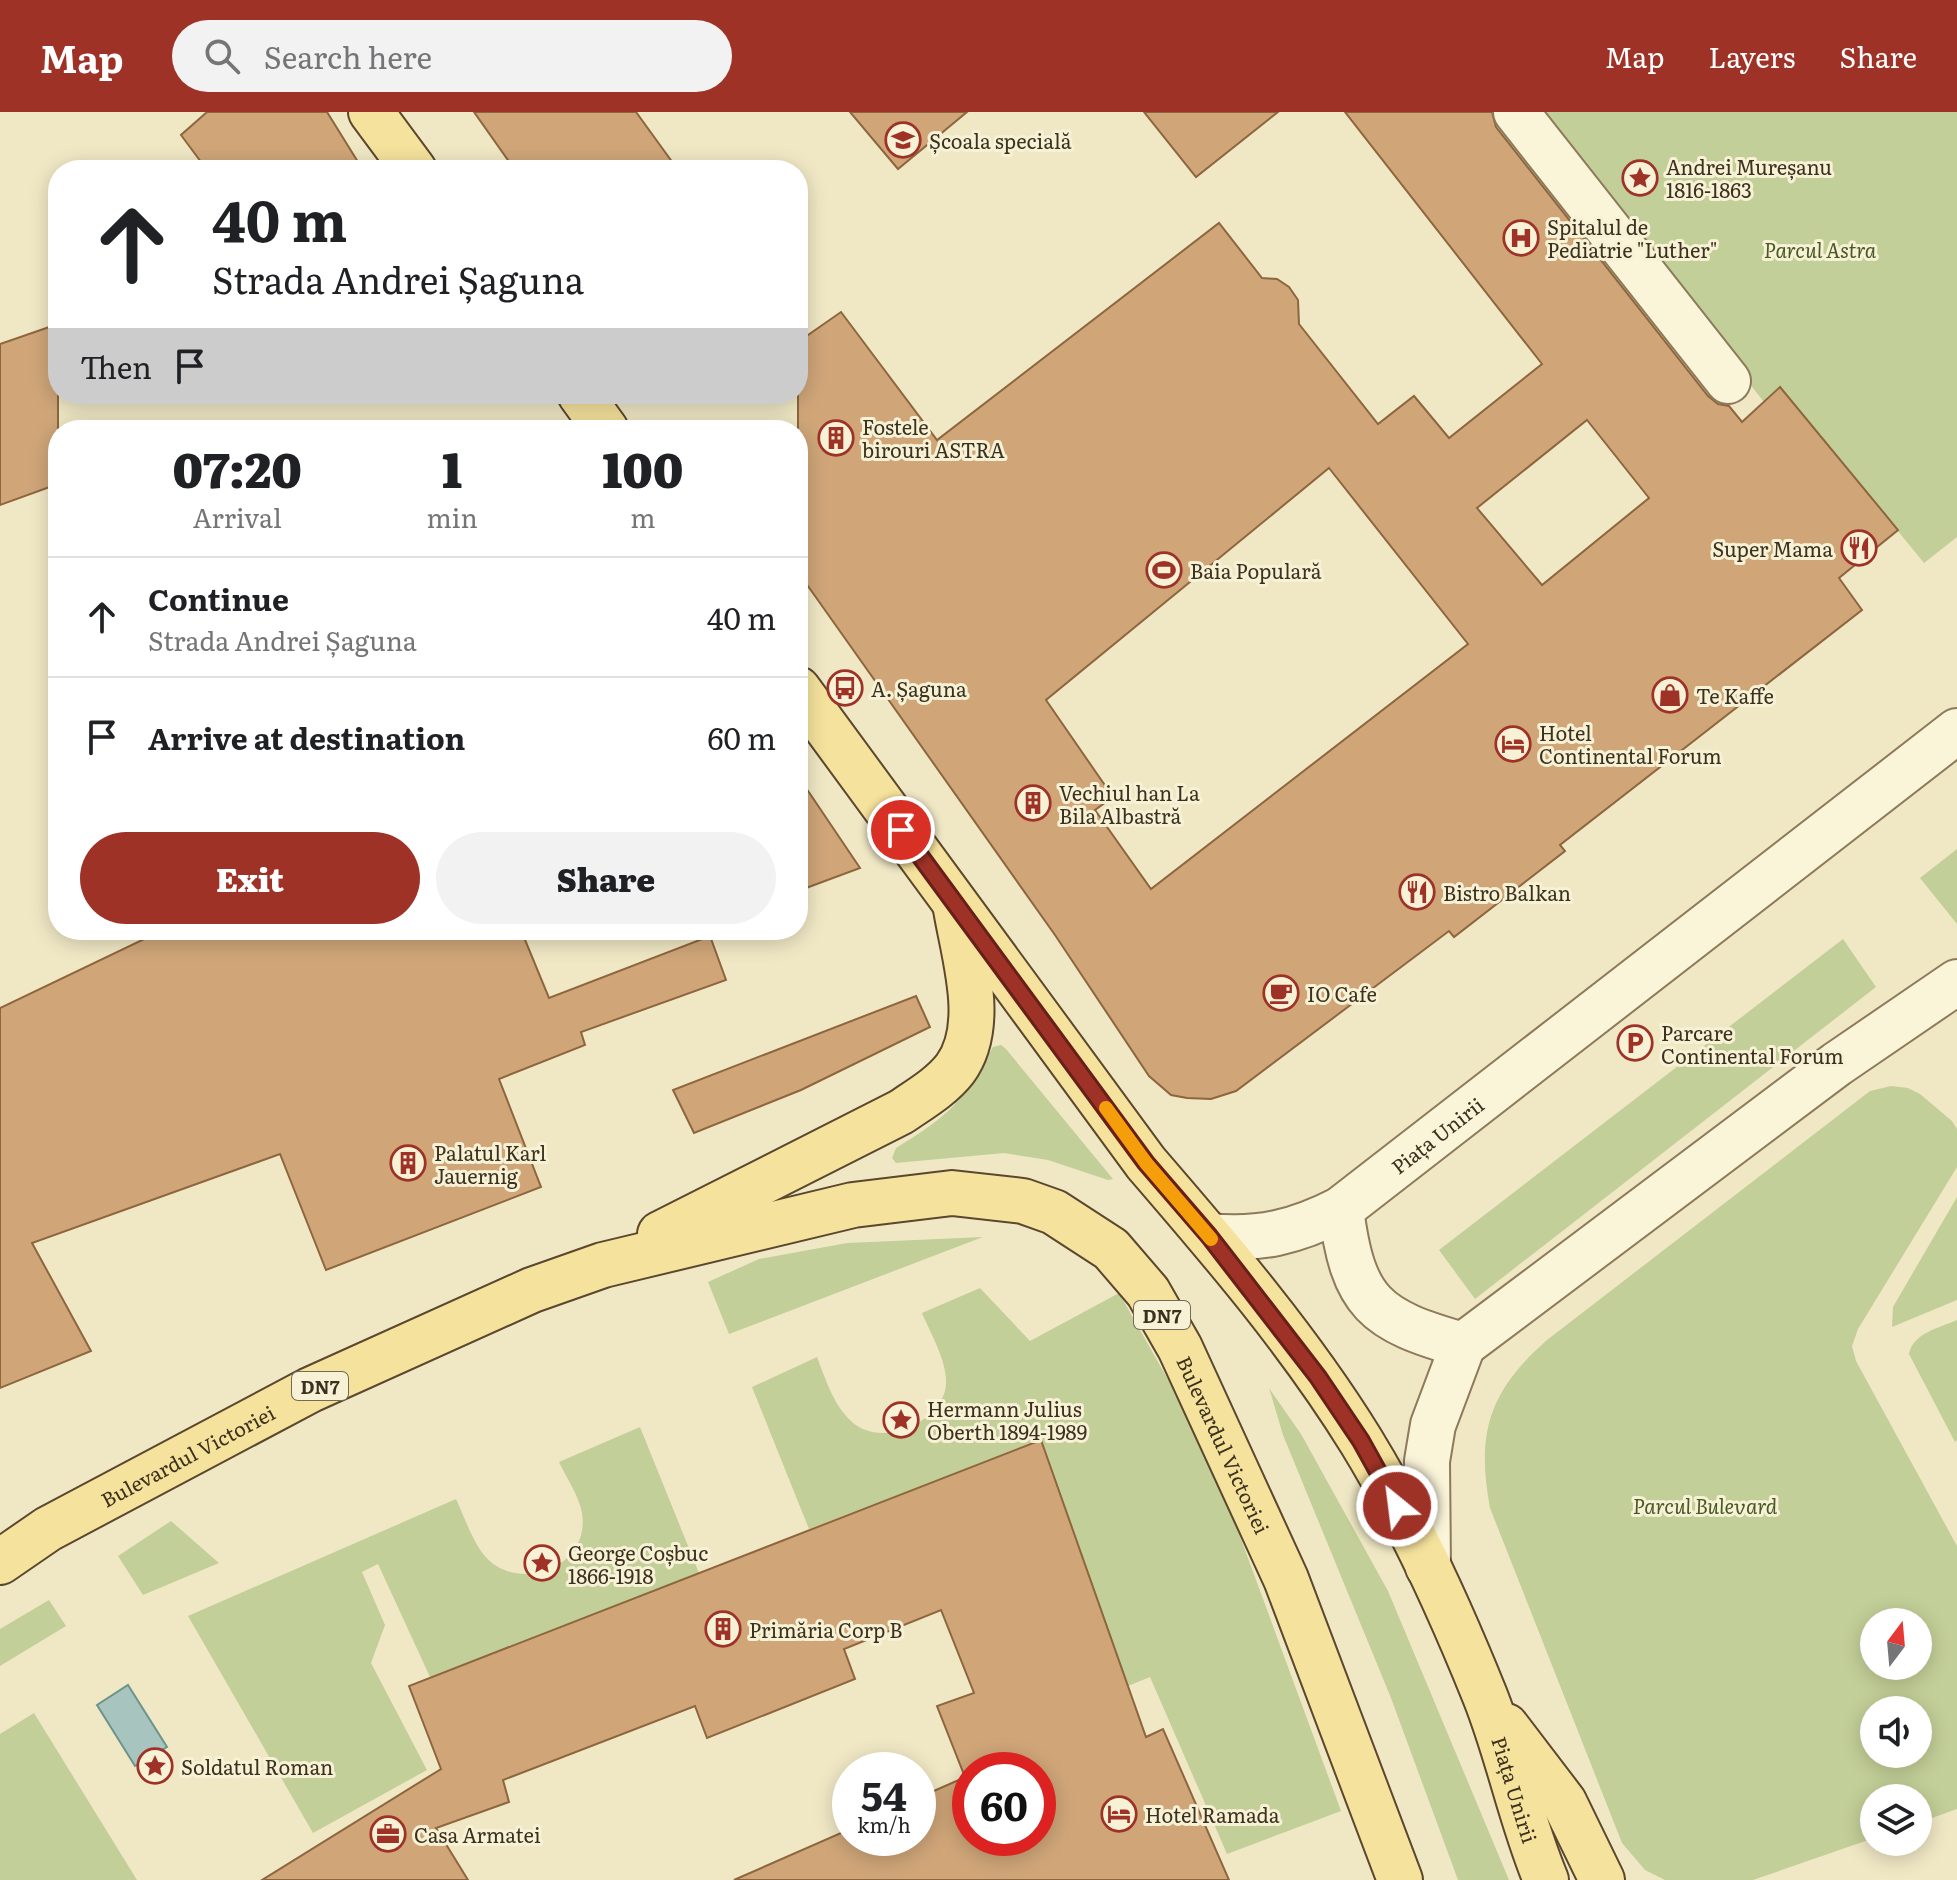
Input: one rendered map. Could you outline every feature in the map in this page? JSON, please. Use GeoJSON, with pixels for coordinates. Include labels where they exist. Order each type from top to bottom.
{"type":"FeatureCollection","features":[{"type":"Feature","properties":{"kind":"main road"},"geometry":{"type":"LineString","coordinates":[[371,112],[407,160]]}},
{"type":"Feature","properties":{"kind":"main road","name":"DN7"},"geometry":{"type":"LineString","coordinates":[[808,703],[1146,1163],[1209,1236]]}},
{"type":"Feature","properties":{"kind":"main road","name":"Bulevardul Victoriei"},"geometry":{"type":"LineString","coordinates":[[603,1265],[717,1203],[901,1112],[931,1092],[956,1068],[967,1042],[971,1010],[956,903]]}},
{"type":"Feature","properties":{"kind":"main road","name":"Bulevardul Victoriei"},"geometry":{"type":"LineString","coordinates":[[0,1562],[48,1529],[310,1390],[532,1290],[603,1265],[814,1213],[952,1193],[990,1195],[1044,1209],[1111,1249],[1148,1292],[1180,1348],[1252,1503],[1327,1681],[1400,1880]]}},
{"type":"Feature","properties":{"kind":"main road","name":"Piața Unirii"},"geometry":{"type":"LineString","coordinates":[[1209,1236],[1318,1377],[1361,1441],[1428,1567],[1486,1699],[1546,1880]]}},
{"type":"Feature","properties":{"kind":"main road","name":"DN7"},"geometry":{"type":"LineString","coordinates":[[0,1530],[48,1529]]}},
{"type":"Feature","properties":{"kind":"main road"},"geometry":{"type":"LineString","coordinates":[[1486,1699],[1564,1802],[1602,1880]]}},
{"type":"Feature","properties":{"kind":"street"},"geometry":{"type":"LineString","coordinates":[[1516,112],[1728,381]]}},
{"type":"Feature","properties":{"kind":"street","name":"Piața Unirii"},"geometry":{"type":"LineString","coordinates":[[1209,1236],[1272,1237],[1304,1227],[1341,1209],[1957,731]]}},
{"type":"Feature","properties":{"kind":"street"},"geometry":{"type":"LineString","coordinates":[[1341,1209],[1348,1255],[1368,1298],[1391,1320],[1416,1333],[1463,1345],[1837,1064],[1957,982]]}},
{"type":"Feature","properties":{"kind":"street","name":"Piața Unirii"},"geometry":{"type":"LineString","coordinates":[[1428,1567],[1427,1461],[1433,1425],[1463,1345]]}},
{"type":"Feature","properties":{"kind":"green space","name":"Parcul Astra"},"geometry":{"type":"Polygon","coordinates":[[[1535,112],[1957,112],[1957,537],[1924,563],[1781,388],[1764,402],[1535,112]]]}},
{"type":"Feature","properties":{"kind":"green space"},"geometry":{"type":"Polygon","coordinates":[[[1957,849],[1957,924],[1920,878],[1957,849]]]}},
{"type":"Feature","properties":{"kind":"green space"},"geometry":{"type":"Polygon","coordinates":[[[1843,939],[1876,987],[1475,1299],[1439,1250],[1843,939]]]}},
{"type":"Feature","properties":{"kind":"green space"},"geometry":{"type":"Polygon","coordinates":[[[1001,1045],[1113,1179],[1048,1160],[1004,1153],[896,1163],[892,1158],[896,1148],[954,1106],[993,1047],[1001,1045]]]}},
{"type":"Feature","properties":{"kind":"green space","name":"Parcul Bulevard"},"geometry":{"type":"Polygon","coordinates":[[[1891,1086],[1908,1088],[1920,1094],[1952,1121],[1957,1129],[1957,1167],[1858,1329],[1852,1346],[1856,1361],[1957,1546],[1957,1809],[1932,1818],[1932,1784],[1860,1784],[1860,1843],[1753,1880],[1665,1880],[1645,1870],[1622,1843],[1490,1508],[1485,1457],[1492,1415],[1512,1377],[1547,1340],[1870,1091],[1891,1086]]]}},
{"type":"Feature","properties":{"kind":"green space"},"geometry":{"type":"Polygon","coordinates":[[[1957,1197],[1957,1300],[1892,1327],[1893,1307],[1957,1197]]]}},
{"type":"Feature","properties":{"kind":"green space"},"geometry":{"type":"Polygon","coordinates":[[[983,1237],[729,1334],[708,1282],[759,1259],[847,1243],[983,1237]]]}},
{"type":"Feature","properties":{"kind":"green space"},"geometry":{"type":"Polygon","coordinates":[[[980,1288],[1030,1341],[1119,1293],[1209,1452],[1341,1811],[1227,1854],[1150,1677],[1128,1686],[1041,1440],[809,1529],[752,1387],[817,1357],[839,1407],[851,1421],[862,1429],[875,1432],[903,1430],[928,1416],[944,1394],[946,1385],[940,1353],[922,1313],[980,1288]]]}},
{"type":"Feature","properties":{"kind":"green space"},"geometry":{"type":"Polygon","coordinates":[[[1957,1320],[1955,1442],[1909,1354],[1921,1336],[1957,1320]]]}},
{"type":"Feature","properties":{"kind":"green space"},"geometry":{"type":"Polygon","coordinates":[[[1269,1388],[1301,1434],[1388,1591],[1509,1880],[1458,1880],[1391,1698],[1283,1435],[1269,1388]]]}},
{"type":"Feature","properties":{"kind":"green space"},"geometry":{"type":"Polygon","coordinates":[[[640,1427],[699,1573],[430,1677],[378,1564],[362,1572],[385,1625],[371,1663],[427,1770],[313,1833],[188,1616],[456,1499],[480,1549],[498,1567],[514,1573],[532,1574],[549,1570],[564,1561],[575,1548],[582,1532],[582,1513],[559,1462],[640,1427]]]}},
{"type":"Feature","properties":{"kind":"green space"},"geometry":{"type":"Polygon","coordinates":[[[171,1521],[219,1563],[143,1595],[118,1556],[171,1521]]]}},
{"type":"Feature","properties":{"kind":"green space"},"geometry":{"type":"Polygon","coordinates":[[[49,1600],[66,1626],[0,1666],[0,1629],[49,1600]]]}},
{"type":"Feature","properties":{"kind":"green space"},"geometry":{"type":"Polygon","coordinates":[[[34,1713],[137,1880],[0,1880],[0,1734],[34,1713]]]}},
{"type":"Feature","properties":{"kind":"water"},"geometry":{"type":"Polygon","coordinates":[[[128,1685],[167,1747],[135,1766],[97,1705],[128,1685]]]}},
{"type":"Feature","properties":{"kind":"building"},"geometry":{"type":"Polygon","coordinates":[[[207,112],[327,112],[357,160],[200,160],[181,135],[207,112]]]}},
{"type":"Feature","properties":{"kind":"building"},"geometry":{"type":"Polygon","coordinates":[[[474,112],[636,112],[671,160],[508,160],[474,112]]]}},
{"type":"Feature","properties":{"kind":"building","name":"Școala specială"},"geometry":{"type":"Polygon","coordinates":[[[850,112],[967,112],[898,169],[850,112]]]}},
{"type":"Feature","properties":{"kind":"building"},"geometry":{"type":"Polygon","coordinates":[[[1144,112],[1278,112],[1196,177],[1144,112]]]}},
{"type":"Feature","properties":{"kind":"building"},"geometry":{"type":"Polygon","coordinates":[[[1345,112],[1492,112],[1496,127],[1708,396],[1718,404],[1729,406],[1742,422],[1780,387],[1898,530],[1839,578],[1862,610],[1560,845],[1565,851],[1454,937],[1449,931],[1236,1091],[1211,1099],[1171,1095],[1149,1076],[1055,935],[808,586],[808,420],[798,420],[798,404],[808,404],[808,335],[841,312],[937,440],[1219,223],[1262,278],[1277,279],[1289,287],[1298,300],[1299,324],[1378,424],[1414,396],[1449,438],[1542,364],[1345,112]],[[1587,420],[1477,508],[1542,585],[1649,498],[1587,420]],[[1329,468],[1046,700],[1113,797],[1095,810],[1151,889],[1468,644],[1329,468]]]}},
{"type":"Feature","properties":{"kind":"building"},"geometry":{"type":"Polygon","coordinates":[[[48,327],[48,404],[58,404],[58,420],[48,420],[48,488],[0,505],[0,344],[48,327]]]}},
{"type":"Feature","properties":{"kind":"building"},"geometry":{"type":"Polygon","coordinates":[[[808,791],[860,868],[808,887],[808,791]]]}},
{"type":"Feature","properties":{"kind":"building"},"geometry":{"type":"Polygon","coordinates":[[[142,940],[525,940],[549,998],[700,940],[711,940],[726,980],[581,1032],[585,1045],[499,1079],[541,1187],[326,1270],[280,1154],[32,1243],[91,1351],[0,1388],[0,1008],[142,940]]]}},
{"type":"Feature","properties":{"kind":"building"},"geometry":{"type":"Polygon","coordinates":[[[916,996],[930,1027],[801,1090],[694,1133],[673,1090],[916,996]]]}},
{"type":"Feature","properties":{"kind":"building","name":"Primăria Corp B"},"geometry":{"type":"Polygon","coordinates":[[[1041,1440],[1146,1737],[1163,1729],[1229,1880],[734,1880],[832,1837],[832,1856],[936,1856],[936,1790],[952,1783],[952,1856],[1056,1856],[1056,1752],[955,1752],[937,1706],[974,1693],[941,1610],[844,1649],[855,1679],[707,1738],[695,1706],[503,1780],[509,1802],[436,1828],[468,1880],[262,1880],[441,1769],[409,1686],[1041,1440]]]}},
{"type":"Feature","properties":{"kind":"slow traffic"},"geometry":{"type":"LineString","coordinates":[[1106,1108],[1146,1163],[1211,1239]]}},
{"type":"Feature","properties":{"kind":"place","name":"Școala specială"},"geometry":{"type":"Point","coordinates":[903,140]}},
{"type":"Feature","properties":{"kind":"place","name":"Andrei Mureșanu 1816-1863"},"geometry":{"type":"Point","coordinates":[1640,178]}},
{"type":"Feature","properties":{"kind":"place","name":"Spitalul de Pediatrie \"Luther\""},"geometry":{"type":"Point","coordinates":[1521,238]}},
{"type":"Feature","properties":{"kind":"place","name":"Fostele birouri ASTRA"},"geometry":{"type":"Point","coordinates":[836,438]}},
{"type":"Feature","properties":{"kind":"place","name":"Super Mama"},"geometry":{"type":"Point","coordinates":[1859,548]}},
{"type":"Feature","properties":{"kind":"place","name":"Baia Populară"},"geometry":{"type":"Point","coordinates":[1164,570]}},
{"type":"Feature","properties":{"kind":"place","name":"A. Șaguna"},"geometry":{"type":"Point","coordinates":[845,688]}},
{"type":"Feature","properties":{"kind":"place","name":"Te Kaffe"},"geometry":{"type":"Point","coordinates":[1670,695]}},
{"type":"Feature","properties":{"kind":"place","name":"Hotel Continental Forum"},"geometry":{"type":"Point","coordinates":[1513,744]}},
{"type":"Feature","properties":{"kind":"place","name":"Vechiul han La Bila Albastră"},"geometry":{"type":"Point","coordinates":[1033,803]}},
{"type":"Feature","properties":{"kind":"place","name":"Bistro Balkan"},"geometry":{"type":"Point","coordinates":[1417,892]}},
{"type":"Feature","properties":{"kind":"place","name":"IO Cafe"},"geometry":{"type":"Point","coordinates":[1281,993]}},
{"type":"Feature","properties":{"kind":"place","name":"Parcare Continental Forum"},"geometry":{"type":"Point","coordinates":[1635,1043]}},
{"type":"Feature","properties":{"kind":"place","name":"Palatul Karl Jauernig"},"geometry":{"type":"Point","coordinates":[408,1163]}},
{"type":"Feature","properties":{"kind":"place","name":"Hermann Julius Oberth 1894-1989"},"geometry":{"type":"Point","coordinates":[901,1420]}},
{"type":"Feature","properties":{"kind":"place","name":"George Coșbuc 1866-1918"},"geometry":{"type":"Point","coordinates":[542,1563]}},
{"type":"Feature","properties":{"kind":"place","name":"Primăria Corp B"},"geometry":{"type":"Point","coordinates":[723,1629]}},
{"type":"Feature","properties":{"kind":"place","name":"Soldatul Roman"},"geometry":{"type":"Point","coordinates":[155,1766]}},
{"type":"Feature","properties":{"kind":"place","name":"Hotel Ramada"},"geometry":{"type":"Point","coordinates":[1119,1814]}},
{"type":"Feature","properties":{"kind":"place","name":"Casa Armatei"},"geometry":{"type":"Point","coordinates":[388,1834]}},
{"type":"Feature","properties":{"kind":"route"},"geometry":{"type":"LineString","coordinates":[[901,830],[1146,1163],[1209,1236],[1318,1377],[1361,1441],[1397,1506]]}}]}
